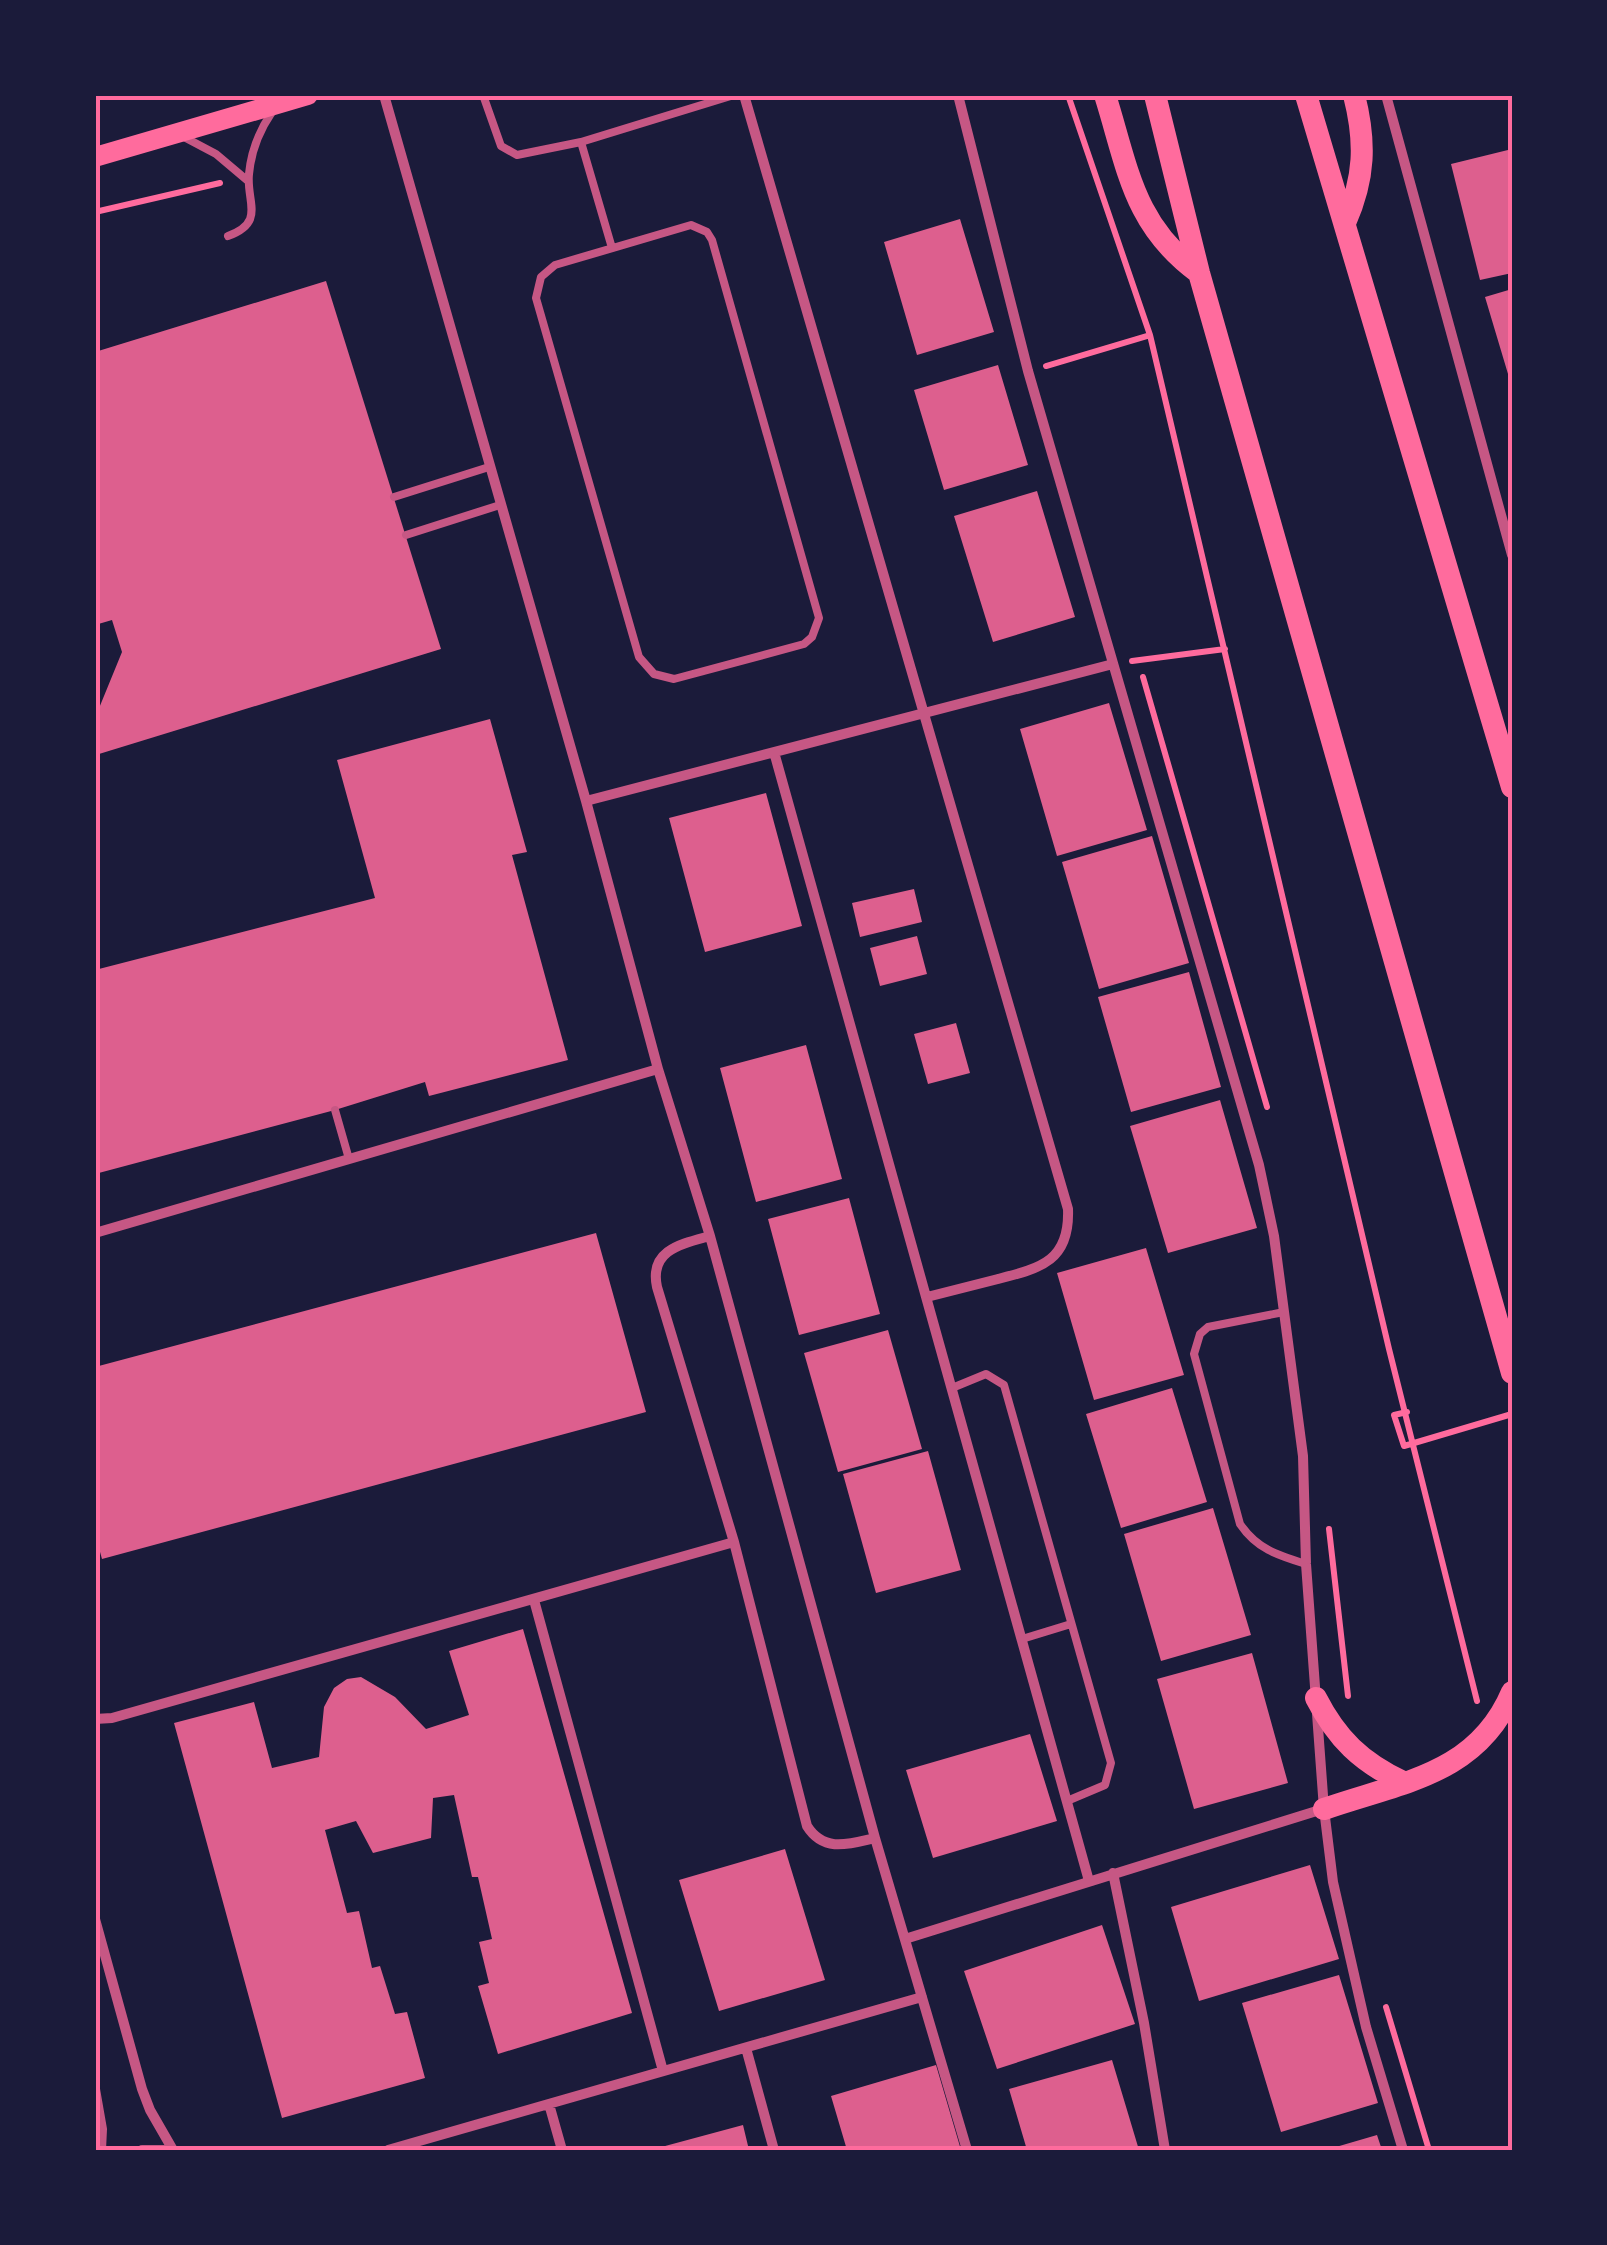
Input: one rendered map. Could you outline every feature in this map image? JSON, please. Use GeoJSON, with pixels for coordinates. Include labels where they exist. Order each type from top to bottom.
{"type":"FeatureCollection","features":[{"type":"Feature","properties":{"kind":"main road"},"geometry":{"type":"LineString","coordinates":[[95,156],[308,95]]}},
{"type":"Feature","properties":{"kind":"main road"},"geometry":{"type":"LineString","coordinates":[[1105,95],[1142,210],[1156,235],[1199,273]]}},
{"type":"Feature","properties":{"kind":"main road"},"geometry":{"type":"LineString","coordinates":[[1155,95],[1199,273],[1512,1374]]}},
{"type":"Feature","properties":{"kind":"main road"},"geometry":{"type":"LineString","coordinates":[[1306,95],[1512,787]]}},
{"type":"Feature","properties":{"kind":"main road"},"geometry":{"type":"LineString","coordinates":[[1345,223],[1363,169],[1364,141],[1354,95]]}},
{"type":"Feature","properties":{"kind":"main road"},"geometry":{"type":"LineString","coordinates":[[1324,1809],[1448,1766],[1486,1738],[1512,1692]]}},
{"type":"Feature","properties":{"kind":"main road"},"geometry":{"type":"LineString","coordinates":[[1316,1698],[1330,1726],[1350,1750],[1374,1768],[1403,1782]]}},
{"type":"Feature","properties":{"kind":"street"},"geometry":{"type":"LineString","coordinates":[[384,95],[586,801],[658,1070],[710,1236],[875,1838],[967,2150]]}},
{"type":"Feature","properties":{"kind":"street"},"geometry":{"type":"LineString","coordinates":[[744,95],[1065,1192],[1068,1226],[1064,1242],[1041,1267],[927,1297]]}},
{"type":"Feature","properties":{"kind":"street"},"geometry":{"type":"LineString","coordinates":[[958,95],[1028,371],[1258,1165],[1274,1236],[1303,1456],[1306,1564],[1333,1882],[1347,1955],[1404,2150]]}},
{"type":"Feature","properties":{"kind":"street"},"geometry":{"type":"LineString","coordinates":[[1388,96],[1512,556]]}},
{"type":"Feature","properties":{"kind":"street"},"geometry":{"type":"LineString","coordinates":[[586,801],[1114,664]]}},
{"type":"Feature","properties":{"kind":"street"},"geometry":{"type":"LineString","coordinates":[[774,752],[1089,1881]]}},
{"type":"Feature","properties":{"kind":"street"},"geometry":{"type":"LineString","coordinates":[[95,1233],[658,1070]]}},
{"type":"Feature","properties":{"kind":"street"},"geometry":{"type":"LineString","coordinates":[[710,1236],[668,1250],[654,1276],[734,1542],[808,1826],[813,1835],[832,1845],[875,1838]]}},
{"type":"Feature","properties":{"kind":"street"},"geometry":{"type":"LineString","coordinates":[[95,1719],[112,1718],[734,1542]]}},
{"type":"Feature","properties":{"kind":"street"},"geometry":{"type":"LineString","coordinates":[[534,1600],[663,2071]]}},
{"type":"Feature","properties":{"kind":"street"},"geometry":{"type":"LineString","coordinates":[[95,1728],[112,1718]]}},
{"type":"Feature","properties":{"kind":"street"},"geometry":{"type":"LineString","coordinates":[[905,1939],[1324,1809]]}},
{"type":"Feature","properties":{"kind":"street"},"geometry":{"type":"LineString","coordinates":[[1113,1873],[1165,2150]]}},
{"type":"Feature","properties":{"kind":"street"},"geometry":{"type":"LineString","coordinates":[[95,1919],[142,2088],[170,2150],[142,2150]]}},
{"type":"Feature","properties":{"kind":"street"},"geometry":{"type":"LineString","coordinates":[[388,2150],[922,1997]]}},
{"type":"Feature","properties":{"kind":"street"},"geometry":{"type":"LineString","coordinates":[[746,2048],[774,2150]]}},
{"type":"Feature","properties":{"kind":"street"},"geometry":{"type":"LineString","coordinates":[[95,2089],[101,2150]]}},
{"type":"Feature","properties":{"kind":"street"},"geometry":{"type":"LineString","coordinates":[[549,2104],[562,2150]]}},
{"type":"Feature","properties":{"kind":"lane"},"geometry":{"type":"LineString","coordinates":[[482,95],[501,146],[508,152],[527,155],[734,95]]}},
{"type":"Feature","properties":{"kind":"lane"},"geometry":{"type":"LineString","coordinates":[[228,236],[248,224],[252,213],[248,181],[256,141],[277,104]]}},
{"type":"Feature","properties":{"kind":"lane"},"geometry":{"type":"LineString","coordinates":[[177,134],[216,154],[248,181]]}},
{"type":"Feature","properties":{"kind":"lane"},"geometry":{"type":"LineString","coordinates":[[581,142],[612,248]]}},
{"type":"Feature","properties":{"kind":"lane"},"geometry":{"type":"LineString","coordinates":[[691,225],[707,232],[712,240],[818,608],[817,628],[804,644],[674,679],[654,674],[639,657],[536,298],[541,277],[555,265],[612,248],[691,225]]}},
{"type":"Feature","properties":{"kind":"lane"},"geometry":{"type":"LineString","coordinates":[[394,498],[489,467]]}},
{"type":"Feature","properties":{"kind":"lane"},"geometry":{"type":"LineString","coordinates":[[406,535],[500,504]]}},
{"type":"Feature","properties":{"kind":"lane"},"geometry":{"type":"LineString","coordinates":[[335,1110],[350,1159]]}},
{"type":"Feature","properties":{"kind":"lane"},"geometry":{"type":"LineString","coordinates":[[1284,1312],[1208,1326],[1200,1334],[1194,1354],[1240,1524],[1259,1546],[1306,1564]]}},
{"type":"Feature","properties":{"kind":"lane"},"geometry":{"type":"LineString","coordinates":[[952,1388],[986,1374],[1004,1385],[1112,1763],[1104,1784],[1067,1801]]}},
{"type":"Feature","properties":{"kind":"lane"},"geometry":{"type":"LineString","coordinates":[[1022,1639],[1072,1624]]}},
{"type":"Feature","properties":{"kind":"path"},"geometry":{"type":"LineString","coordinates":[[1068,95],[1150,335],[1389,1349],[1486,1738]]}},
{"type":"Feature","properties":{"kind":"path"},"geometry":{"type":"LineString","coordinates":[[95,212],[226,181]]}},
{"type":"Feature","properties":{"kind":"path"},"geometry":{"type":"LineString","coordinates":[[1028,371],[1150,335]]}},
{"type":"Feature","properties":{"kind":"path"},"geometry":{"type":"LineString","coordinates":[[1114,664],[1225,649]]}},
{"type":"Feature","properties":{"kind":"path"},"geometry":{"type":"LineString","coordinates":[[1407,1412],[1394,1416],[1404,1446],[1512,1414]]}},
{"type":"Feature","properties":{"kind":"path"},"geometry":{"type":"LineString","coordinates":[[1381,1990],[1429,2150]]}},
{"type":"Feature","properties":{"kind":"building"},"geometry":{"type":"Polygon","coordinates":[[[1512,149],[1512,273],[1480,280],[1451,164],[1512,149]]]}},
{"type":"Feature","properties":{"kind":"building"},"geometry":{"type":"Polygon","coordinates":[[[960,219],[994,332],[917,355],[884,242],[960,219]]]}},
{"type":"Feature","properties":{"kind":"building"},"geometry":{"type":"Polygon","coordinates":[[[326,281],[441,649],[99,754],[95,751],[95,718],[122,652],[112,620],[95,625],[95,352],[326,281]]]}},
{"type":"Feature","properties":{"kind":"building"},"geometry":{"type":"Polygon","coordinates":[[[1512,289],[1512,384],[1511,384],[1485,297],[1512,289]]]}},
{"type":"Feature","properties":{"kind":"building"},"geometry":{"type":"Polygon","coordinates":[[[998,365],[1028,465],[944,490],[914,390],[998,365]]]}},
{"type":"Feature","properties":{"kind":"building"},"geometry":{"type":"Polygon","coordinates":[[[1037,491],[1075,617],[993,642],[954,516],[1037,491]]]}},
{"type":"Feature","properties":{"kind":"building"},"geometry":{"type":"Polygon","coordinates":[[[1109,703],[1147,830],[1057,856],[1020,729],[1109,703]]]}},
{"type":"Feature","properties":{"kind":"building"},"geometry":{"type":"Polygon","coordinates":[[[490,719],[527,852],[512,855],[568,1060],[429,1096],[425,1082],[95,1174],[95,970],[375,898],[337,760],[490,719]]]}},
{"type":"Feature","properties":{"kind":"building"},"geometry":{"type":"Polygon","coordinates":[[[766,793],[802,926],[705,952],[669,818],[766,793]]]}},
{"type":"Feature","properties":{"kind":"building"},"geometry":{"type":"Polygon","coordinates":[[[1152,836],[1189,963],[1099,989],[1062,862],[1152,836]]]}},
{"type":"Feature","properties":{"kind":"building"},"geometry":{"type":"Polygon","coordinates":[[[914,889],[922,922],[860,937],[852,903],[914,889]]]}},
{"type":"Feature","properties":{"kind":"building"},"geometry":{"type":"Polygon","coordinates":[[[917,936],[927,974],[880,986],[870,948],[917,936]]]}},
{"type":"Feature","properties":{"kind":"building"},"geometry":{"type":"Polygon","coordinates":[[[1189,972],[1221,1087],[1131,1112],[1098,997],[1189,972]]]}},
{"type":"Feature","properties":{"kind":"building"},"geometry":{"type":"Polygon","coordinates":[[[956,1023],[970,1073],[928,1084],[914,1034],[956,1023]]]}},
{"type":"Feature","properties":{"kind":"building"},"geometry":{"type":"Polygon","coordinates":[[[806,1045],[842,1179],[756,1202],[720,1068],[806,1045]]]}},
{"type":"Feature","properties":{"kind":"building"},"geometry":{"type":"Polygon","coordinates":[[[1220,1100],[1257,1228],[1168,1253],[1130,1126],[1220,1100]]]}},
{"type":"Feature","properties":{"kind":"building"},"geometry":{"type":"Polygon","coordinates":[[[849,1198],[880,1314],[799,1335],[768,1219],[849,1198]]]}},
{"type":"Feature","properties":{"kind":"building"},"geometry":{"type":"Polygon","coordinates":[[[596,1233],[646,1412],[102,1559],[95,1534],[95,1367],[596,1233]]]}},
{"type":"Feature","properties":{"kind":"building"},"geometry":{"type":"Polygon","coordinates":[[[1146,1248],[1184,1375],[1094,1400],[1057,1273],[1146,1248]]]}},
{"type":"Feature","properties":{"kind":"building"},"geometry":{"type":"Polygon","coordinates":[[[888,1330],[922,1449],[838,1472],[804,1353],[888,1330]]]}},
{"type":"Feature","properties":{"kind":"building"},"geometry":{"type":"Polygon","coordinates":[[[1172,1388],[1207,1502],[1121,1528],[1086,1414],[1172,1388]]]}},
{"type":"Feature","properties":{"kind":"building"},"geometry":{"type":"Polygon","coordinates":[[[928,1451],[961,1570],[876,1593],[843,1474],[928,1451]]]}},
{"type":"Feature","properties":{"kind":"building"},"geometry":{"type":"Polygon","coordinates":[[[1213,1508],[1251,1635],[1161,1661],[1124,1534],[1213,1508]]]}},
{"type":"Feature","properties":{"kind":"building"},"geometry":{"type":"Polygon","coordinates":[[[523,1629],[632,2013],[498,2054],[478,1986],[489,1983],[479,1942],[492,1939],[478,1877],[472,1877],[454,1795],[433,1798],[431,1838],[373,1853],[356,1821],[325,1830],[347,1913],[359,1911],[372,1968],[380,1966],[395,2014],[407,2012],[425,2078],[282,2118],[174,1723],[254,1702],[272,1768],[319,1757],[324,1707],[334,1688],[347,1679],[361,1677],[395,1697],[426,1729],[469,1715],[449,1651],[523,1629]]]}},
{"type":"Feature","properties":{"kind":"building"},"geometry":{"type":"Polygon","coordinates":[[[1252,1653],[1288,1783],[1194,1809],[1157,1679],[1252,1653]]]}},
{"type":"Feature","properties":{"kind":"building"},"geometry":{"type":"Polygon","coordinates":[[[1030,1734],[1057,1821],[933,1858],[906,1770],[1030,1734]]]}},
{"type":"Feature","properties":{"kind":"building"},"geometry":{"type":"Polygon","coordinates":[[[785,1849],[825,1980],[719,2011],[679,1880],[785,1849]]]}},
{"type":"Feature","properties":{"kind":"building"},"geometry":{"type":"Polygon","coordinates":[[[1310,1865],[1339,1959],[1199,2001],[1171,1907],[1310,1865]]]}},
{"type":"Feature","properties":{"kind":"building"},"geometry":{"type":"Polygon","coordinates":[[[1102,1925],[1135,2024],[997,2069],[964,1971],[1102,1925]]]}},
{"type":"Feature","properties":{"kind":"building"},"geometry":{"type":"Polygon","coordinates":[[[1339,1975],[1378,2103],[1281,2132],[1242,2003],[1339,1975]]]}},
{"type":"Feature","properties":{"kind":"building"},"geometry":{"type":"Polygon","coordinates":[[[1112,2060],[1139,2150],[1027,2150],[1009,2089],[1112,2060]]]}},
{"type":"Feature","properties":{"kind":"building"},"geometry":{"type":"Polygon","coordinates":[[[936,2065],[961,2150],[847,2150],[831,2096],[936,2065]]]}},
{"type":"Feature","properties":{"kind":"building"},"geometry":{"type":"Polygon","coordinates":[[[743,2125],[749,2150],[654,2150],[654,2149],[743,2125]]]}},
{"type":"Feature","properties":{"kind":"building"},"geometry":{"type":"Polygon","coordinates":[[[1377,2135],[1382,2150],[1329,2150],[1329,2149],[1377,2135]]]}}]}
